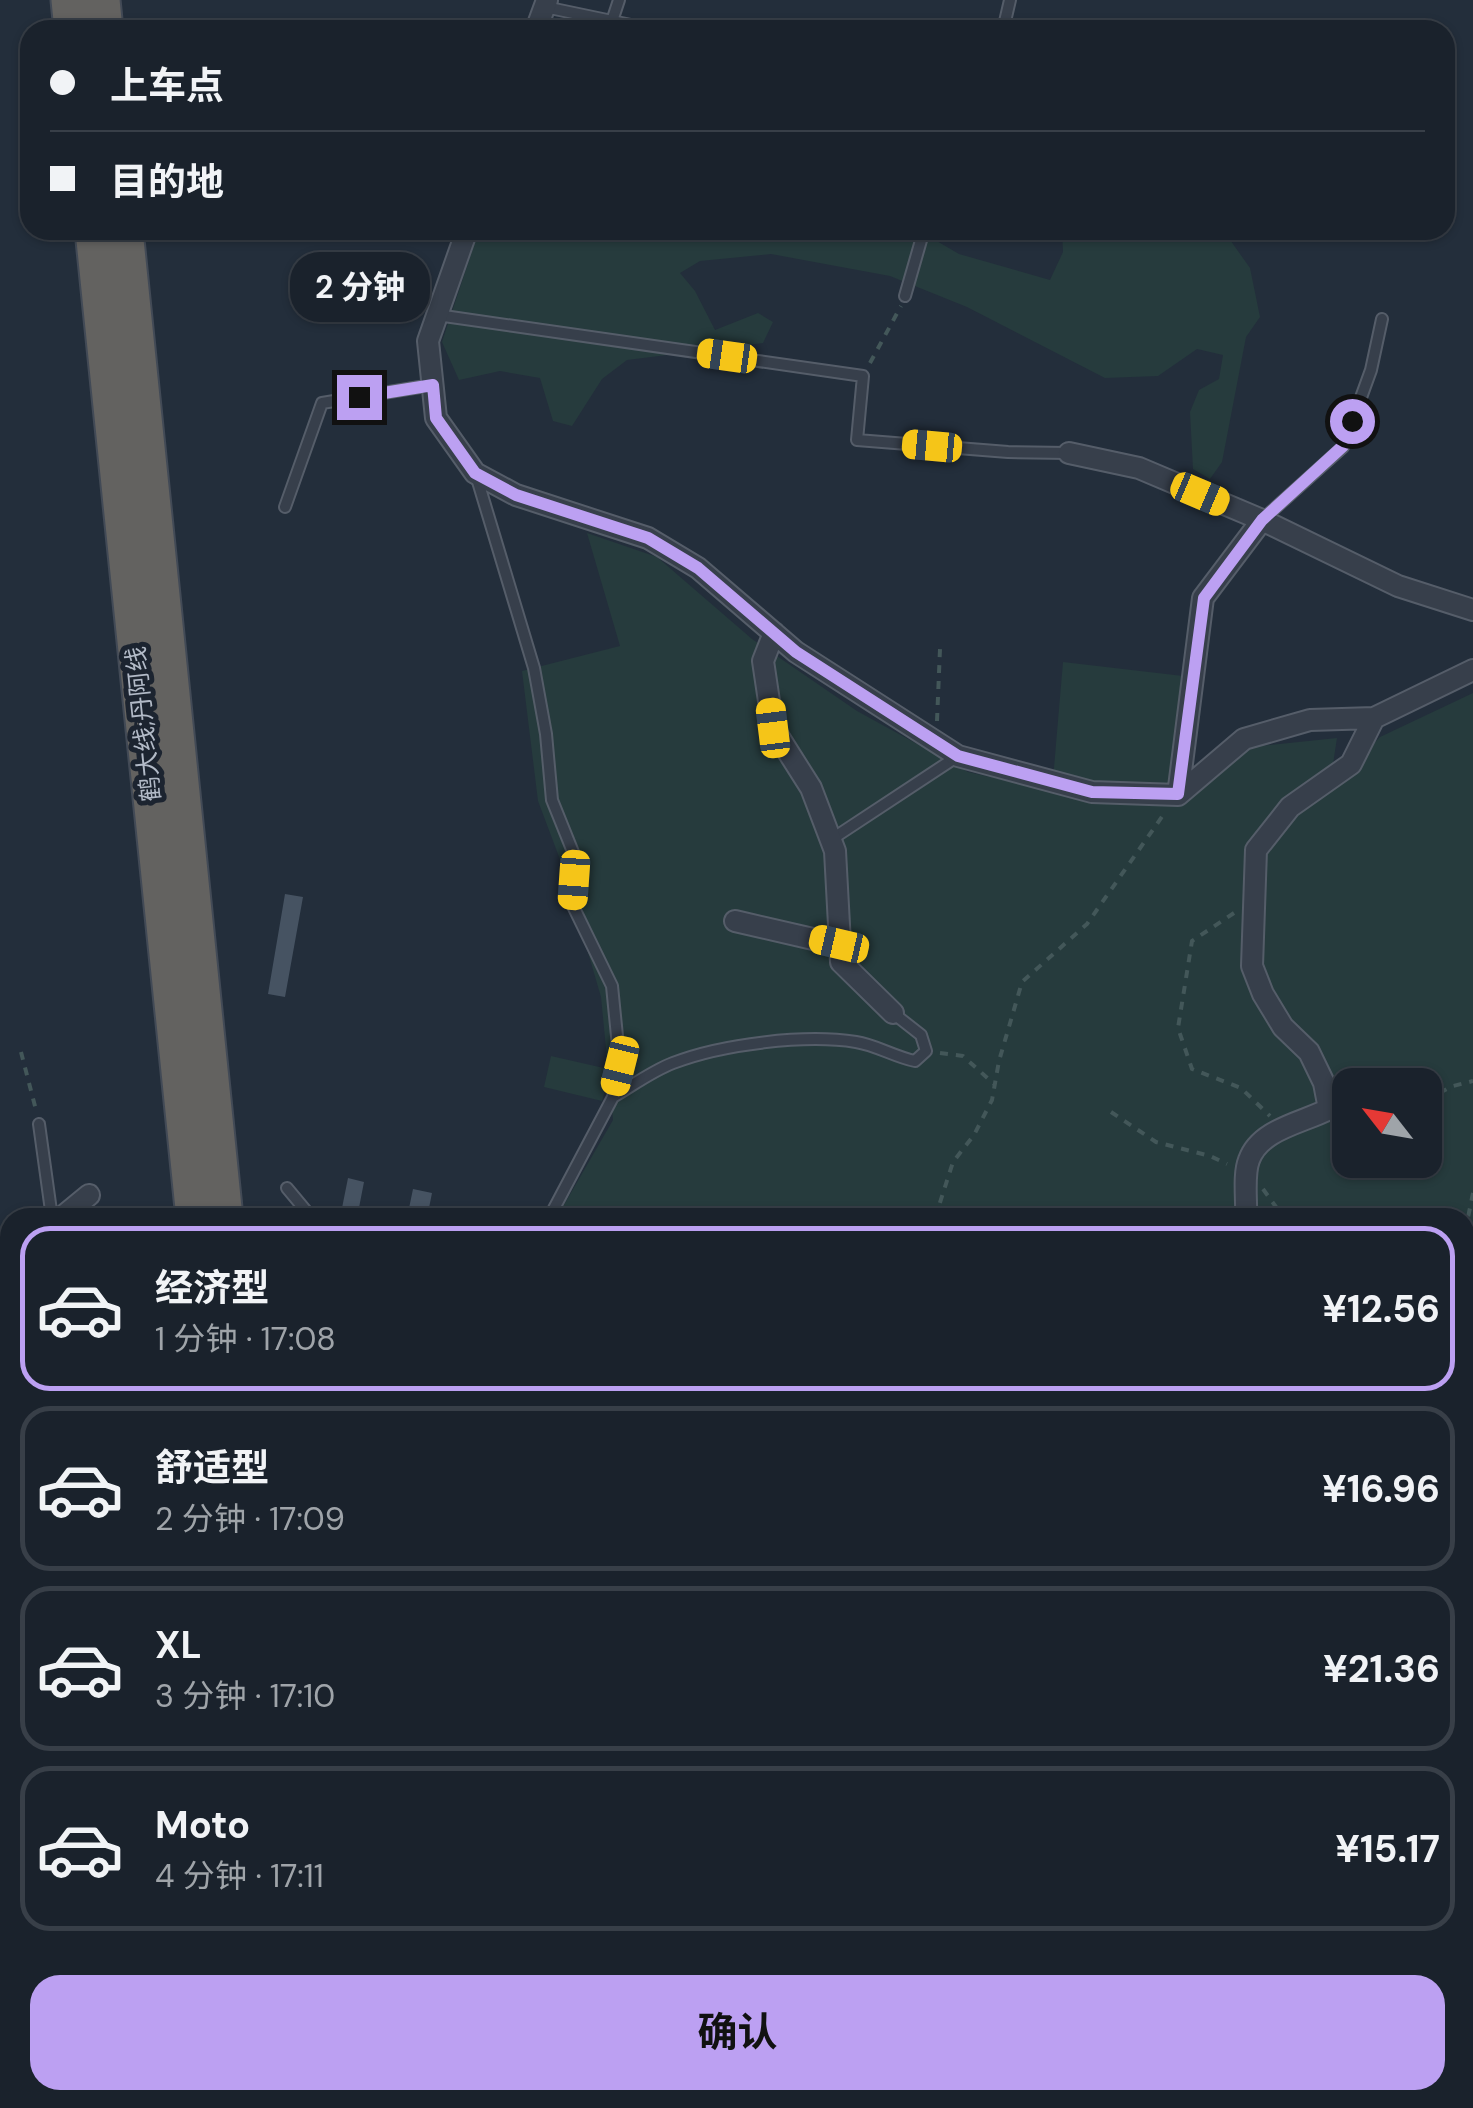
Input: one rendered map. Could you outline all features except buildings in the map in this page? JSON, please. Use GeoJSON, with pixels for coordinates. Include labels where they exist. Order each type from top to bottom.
{"type":"FeatureCollection","features":[{"type":"Feature","properties":{"kind":"highway","name":"鹤大线;丹阿线"},"geometry":{"type":"LineString","coordinates":[[94,240],[193,1208]]}},
{"type":"Feature","properties":{"kind":"highway","name":"鹤大线;丹阿线"},"geometry":{"type":"LineString","coordinates":[[126,240],[224,1208]]}},
{"type":"Feature","properties":{"kind":"street"},"geometry":{"type":"LineString","coordinates":[[463,240],[428,341],[436,418],[475,473],[516,495],[648,538],[698,568],[796,652],[958,756],[1092,792],[1178,794],[1244,739],[1310,720],[1374,718],[1473,670]]}},
{"type":"Feature","properties":{"kind":"street"},"geometry":{"type":"LineString","coordinates":[[1070,453],[1139,468],[1262,520],[1398,586],[1473,610]]}},
{"type":"Feature","properties":{"kind":"street"},"geometry":{"type":"LineString","coordinates":[[1178,794],[1204,598],[1262,520]]}},
{"type":"Feature","properties":{"kind":"street"},"geometry":{"type":"LineString","coordinates":[[774,633],[763,661],[773,728],[811,788],[835,851],[841,962],[892,1012]]}},
{"type":"Feature","properties":{"kind":"street"},"geometry":{"type":"LineString","coordinates":[[1246,1208],[1248,1160],[1267,1134],[1329,1109],[1324,1084],[1309,1052],[1282,1027],[1262,994],[1252,966],[1256,850],[1290,807],[1350,764],[1374,718]]}},
{"type":"Feature","properties":{"kind":"street"},"geometry":{"type":"LineString","coordinates":[[735,921],[839,944]]}},
{"type":"Feature","properties":{"kind":"street"},"geometry":{"type":"LineString","coordinates":[[73,1208],[90,1195]]}},
{"type":"Feature","properties":{"kind":"lane"},"geometry":{"type":"LineString","coordinates":[[545,4],[608,20]]}},
{"type":"Feature","properties":{"kind":"lane"},"geometry":{"type":"LineString","coordinates":[[905,296],[921,240]]}},
{"type":"Feature","properties":{"kind":"lane"},"geometry":{"type":"LineString","coordinates":[[437,315],[863,376],[857,440],[1070,453]]}},
{"type":"Feature","properties":{"kind":"lane"},"geometry":{"type":"LineString","coordinates":[[1262,520],[1343,446],[1371,370],[1382,319]]}},
{"type":"Feature","properties":{"kind":"lane"},"geometry":{"type":"LineString","coordinates":[[284,507],[322,403],[433,385]]}},
{"type":"Feature","properties":{"kind":"lane"},"geometry":{"type":"LineString","coordinates":[[475,473],[534,668],[552,800],[575,856],[572,904],[612,986],[620,1066],[612,1097],[554,1208]]}},
{"type":"Feature","properties":{"kind":"lane"},"geometry":{"type":"LineString","coordinates":[[831,840],[958,756]]}},
{"type":"Feature","properties":{"kind":"lane"},"geometry":{"type":"LineString","coordinates":[[612,1097],[672,1063],[728,1048],[802,1040],[858,1042],[915,1061],[926,1051],[921,1036],[892,1012]]}},
{"type":"Feature","properties":{"kind":"lane"},"geometry":{"type":"LineString","coordinates":[[40,1124],[51,1208]]}},
{"type":"Feature","properties":{"kind":"lane"},"geometry":{"type":"LineString","coordinates":[[287,1188],[304,1208]]}},
{"type":"Feature","properties":{"kind":"path"},"geometry":{"type":"LineString","coordinates":[[863,376],[905,296]]}},
{"type":"Feature","properties":{"kind":"path"},"geometry":{"type":"LineString","coordinates":[[936,741],[940,649]]}},
{"type":"Feature","properties":{"kind":"path"},"geometry":{"type":"LineString","coordinates":[[938,1208],[953,1162],[974,1135],[992,1100],[1022,982],[1086,924],[1178,794]]}},
{"type":"Feature","properties":{"kind":"path"},"geometry":{"type":"LineString","coordinates":[[1254,899],[1192,942],[1178,1028],[1192,1068],[1241,1088],[1262,1105],[1281,1130]]}},
{"type":"Feature","properties":{"kind":"path"},"geometry":{"type":"LineString","coordinates":[[926,1051],[963,1056],[994,1084]]}},
{"type":"Feature","properties":{"kind":"path"},"geometry":{"type":"LineString","coordinates":[[21,1052],[40,1124]]}},
{"type":"Feature","properties":{"kind":"path"},"geometry":{"type":"LineString","coordinates":[[1442,1092],[1473,1081]]}},
{"type":"Feature","properties":{"kind":"path"},"geometry":{"type":"LineString","coordinates":[[1111,1112],[1156,1142],[1210,1156],[1248,1174],[1277,1208]]}},
{"type":"Feature","properties":{"kind":"green space"},"geometry":{"type":"Polygon","coordinates":[[[476,240],[935,240],[959,254],[1050,280],[1063,252],[1062,240],[1230,240],[1250,268],[1260,317],[1246,337],[1222,462],[1210,479],[1193,469],[1190,412],[1199,390],[1219,379],[1223,355],[1197,349],[1158,376],[1105,378],[967,307],[890,276],[771,254],[700,261],[680,273],[695,291],[715,330],[758,313],[773,322],[763,343],[627,360],[602,379],[572,426],[553,421],[540,378],[500,371],[459,380],[442,342],[476,240]]]}},
{"type":"Feature","properties":{"kind":"green space"},"geometry":{"type":"Polygon","coordinates":[[[587,533],[657,557],[752,639],[857,711],[968,772],[1052,791],[1063,662],[1183,676],[1184,804],[1251,747],[1337,738],[1329,790],[1380,737],[1473,693],[1473,1208],[562,1208],[613,1120],[609,1077],[602,1101],[544,1087],[551,1056],[608,1069],[601,997],[564,870],[538,801],[522,671],[620,646],[587,533]]]}},
{"type":"Feature","properties":{"kind":"route"},"geometry":{"type":"LineString","coordinates":[[359,397],[433,385],[436,418],[475,473],[516,495],[648,538],[698,568],[796,652],[958,756],[1092,792],[1178,794],[1204,598],[1262,520],[1343,446],[1352,421]]}}]}
